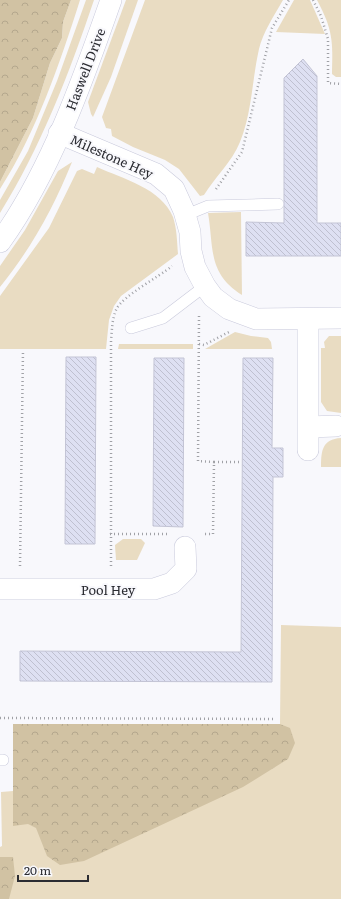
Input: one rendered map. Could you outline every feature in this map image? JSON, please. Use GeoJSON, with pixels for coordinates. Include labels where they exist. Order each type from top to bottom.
{"type":"FeatureCollection","features":[{"type":"Feature","properties":{"kind":"street","name":"Haswell Drive"},"geometry":{"type":"LineString","coordinates":[[0,242],[32,191],[59,133],[84,75],[111,0]]}},
{"type":"Feature","properties":{"kind":"street","name":"Milestone Hey"},"geometry":{"type":"LineString","coordinates":[[59,133],[156,174],[174,189],[186,216],[190,232],[191,251],[195,267],[198,292],[213,297],[229,309],[256,319],[341,318]]}},
{"type":"Feature","properties":{"kind":"street"},"geometry":{"type":"LineString","coordinates":[[308,319],[308,450]]}},
{"type":"Feature","properties":{"kind":"street"},"geometry":{"type":"LineString","coordinates":[[309,427],[336,426]]}},
{"type":"Feature","properties":{"kind":"street","name":"Pool Hey"},"geometry":{"type":"LineString","coordinates":[[0,589],[154,589],[172,583],[186,569],[185,540]]}},
{"type":"Feature","properties":{"kind":"lane"},"geometry":{"type":"LineString","coordinates":[[186,216],[208,206],[278,204]]}},
{"type":"Feature","properties":{"kind":"lane"},"geometry":{"type":"LineString","coordinates":[[131,328],[163,318],[198,292]]}},
{"type":"Feature","properties":{"kind":"path"},"geometry":{"type":"LineString","coordinates":[[214,191],[242,154],[272,28],[289,0]]}},
{"type":"Feature","properties":{"kind":"path"},"geometry":{"type":"LineString","coordinates":[[313,0],[321,16],[328,39],[328,83],[341,84]]}},
{"type":"Feature","properties":{"kind":"path"},"geometry":{"type":"LineString","coordinates":[[111,589],[111,340],[113,320],[116,309],[122,301],[156,279],[191,251]]}},
{"type":"Feature","properties":{"kind":"path"},"geometry":{"type":"LineString","coordinates":[[198,292],[198,461],[240,462]]}},
{"type":"Feature","properties":{"kind":"path"},"geometry":{"type":"LineString","coordinates":[[199,344],[204,344],[226,335],[233,328],[239,313]]}},
{"type":"Feature","properties":{"kind":"path"},"geometry":{"type":"LineString","coordinates":[[21,589],[23,350]]}},
{"type":"Feature","properties":{"kind":"path"},"geometry":{"type":"LineString","coordinates":[[110,534],[185,540],[213,534],[214,462]]}},
{"type":"Feature","properties":{"kind":"path"},"geometry":{"type":"LineString","coordinates":[[0,718],[274,719]]}},
{"type":"Feature","properties":{"kind":"shaded area"},"geometry":{"type":"Polygon","coordinates":[[[71,0],[80,0],[46,97],[25,145],[0,189],[0,182],[33,118],[50,63],[62,38],[63,22],[71,0]]]}},
{"type":"Feature","properties":{"kind":"shaded area"},"geometry":{"type":"Polygon","coordinates":[[[86,0],[94,0],[64,83],[41,136],[15,188],[0,213],[0,200],[28,151],[57,81],[86,0]]]}},
{"type":"Feature","properties":{"kind":"shaded area"},"geometry":{"type":"Polygon","coordinates":[[[126,0],[138,0],[111,77],[93,117],[88,102],[126,0]]]}},
{"type":"Feature","properties":{"kind":"shaded area"},"geometry":{"type":"Polygon","coordinates":[[[145,0],[283,0],[263,36],[259,49],[247,120],[240,142],[233,156],[204,195],[200,196],[179,169],[165,160],[133,147],[112,136],[111,129],[106,128],[102,117],[145,0]]]}},
{"type":"Feature","properties":{"kind":"shaded area"},"geometry":{"type":"Polygon","coordinates":[[[294,0],[310,0],[325,34],[276,32],[294,0]]]}},
{"type":"Feature","properties":{"kind":"shaded area"},"geometry":{"type":"Polygon","coordinates":[[[317,0],[341,0],[341,77],[336,77],[332,74],[331,36],[317,0]]]}},
{"type":"Feature","properties":{"kind":"shaded area"},"geometry":{"type":"Polygon","coordinates":[[[72,162],[41,227],[12,272],[0,287],[0,266],[25,230],[58,171],[72,162]]]}},
{"type":"Feature","properties":{"kind":"shaded area"},"geometry":{"type":"Polygon","coordinates":[[[97,167],[129,180],[151,192],[160,199],[173,217],[178,254],[121,296],[114,306],[109,320],[106,349],[0,349],[0,296],[49,228],[77,171],[82,169],[94,174],[97,167]]]}},
{"type":"Feature","properties":{"kind":"shaded area"},"geometry":{"type":"Polygon","coordinates":[[[241,212],[242,295],[231,287],[217,268],[212,248],[208,213],[241,212]]]}},
{"type":"Feature","properties":{"kind":"shaded area"},"geometry":{"type":"Polygon","coordinates":[[[235,332],[268,338],[271,342],[272,349],[205,349],[235,332]]]}},
{"type":"Feature","properties":{"kind":"shaded area"},"geometry":{"type":"Polygon","coordinates":[[[329,336],[341,336],[341,413],[327,411],[321,402],[321,348],[325,348],[324,342],[329,336]]]}},
{"type":"Feature","properties":{"kind":"shaded area"},"geometry":{"type":"Polygon","coordinates":[[[119,344],[193,344],[193,349],[118,349],[119,344]]]}},
{"type":"Feature","properties":{"kind":"shaded area"},"geometry":{"type":"Polygon","coordinates":[[[341,438],[341,467],[321,467],[322,451],[326,443],[341,438]]]}},
{"type":"Feature","properties":{"kind":"shaded area"},"geometry":{"type":"Polygon","coordinates":[[[123,539],[141,539],[145,543],[137,560],[116,560],[115,545],[123,539]]]}},
{"type":"Feature","properties":{"kind":"shaded area"},"geometry":{"type":"Polygon","coordinates":[[[281,625],[341,627],[341,899],[0,899],[0,847],[2,846],[1,792],[13,791],[13,724],[280,724],[281,625]]]}},
{"type":"Feature","properties":{"kind":"green space"},"geometry":{"type":"Polygon","coordinates":[[[0,0],[71,0],[63,22],[62,38],[50,63],[33,118],[0,182],[0,0]]]}},
{"type":"Feature","properties":{"kind":"green space"},"geometry":{"type":"Polygon","coordinates":[[[13,724],[280,724],[290,728],[295,743],[288,759],[243,787],[84,861],[60,865],[47,856],[36,828],[28,824],[13,826],[13,724]]]}},
{"type":"Feature","properties":{"kind":"green space"},"geometry":{"type":"Polygon","coordinates":[[[0,857],[13,857],[15,876],[9,899],[0,899],[0,857]]]}},
{"type":"Feature","properties":{"kind":"building"},"geometry":{"type":"Polygon","coordinates":[[[303,59],[317,76],[317,223],[341,223],[341,256],[246,256],[246,222],[284,223],[284,78],[303,59]]]}},
{"type":"Feature","properties":{"kind":"building"},"geometry":{"type":"Polygon","coordinates":[[[66,357],[96,357],[95,544],[65,544],[66,357]]]}},
{"type":"Feature","properties":{"kind":"building"},"geometry":{"type":"Polygon","coordinates":[[[154,358],[184,358],[183,527],[153,526],[154,358]]]}},
{"type":"Feature","properties":{"kind":"building"},"geometry":{"type":"Polygon","coordinates":[[[243,358],[273,358],[272,448],[283,448],[283,477],[273,477],[272,682],[20,681],[20,651],[241,652],[243,358]]]}}]}
